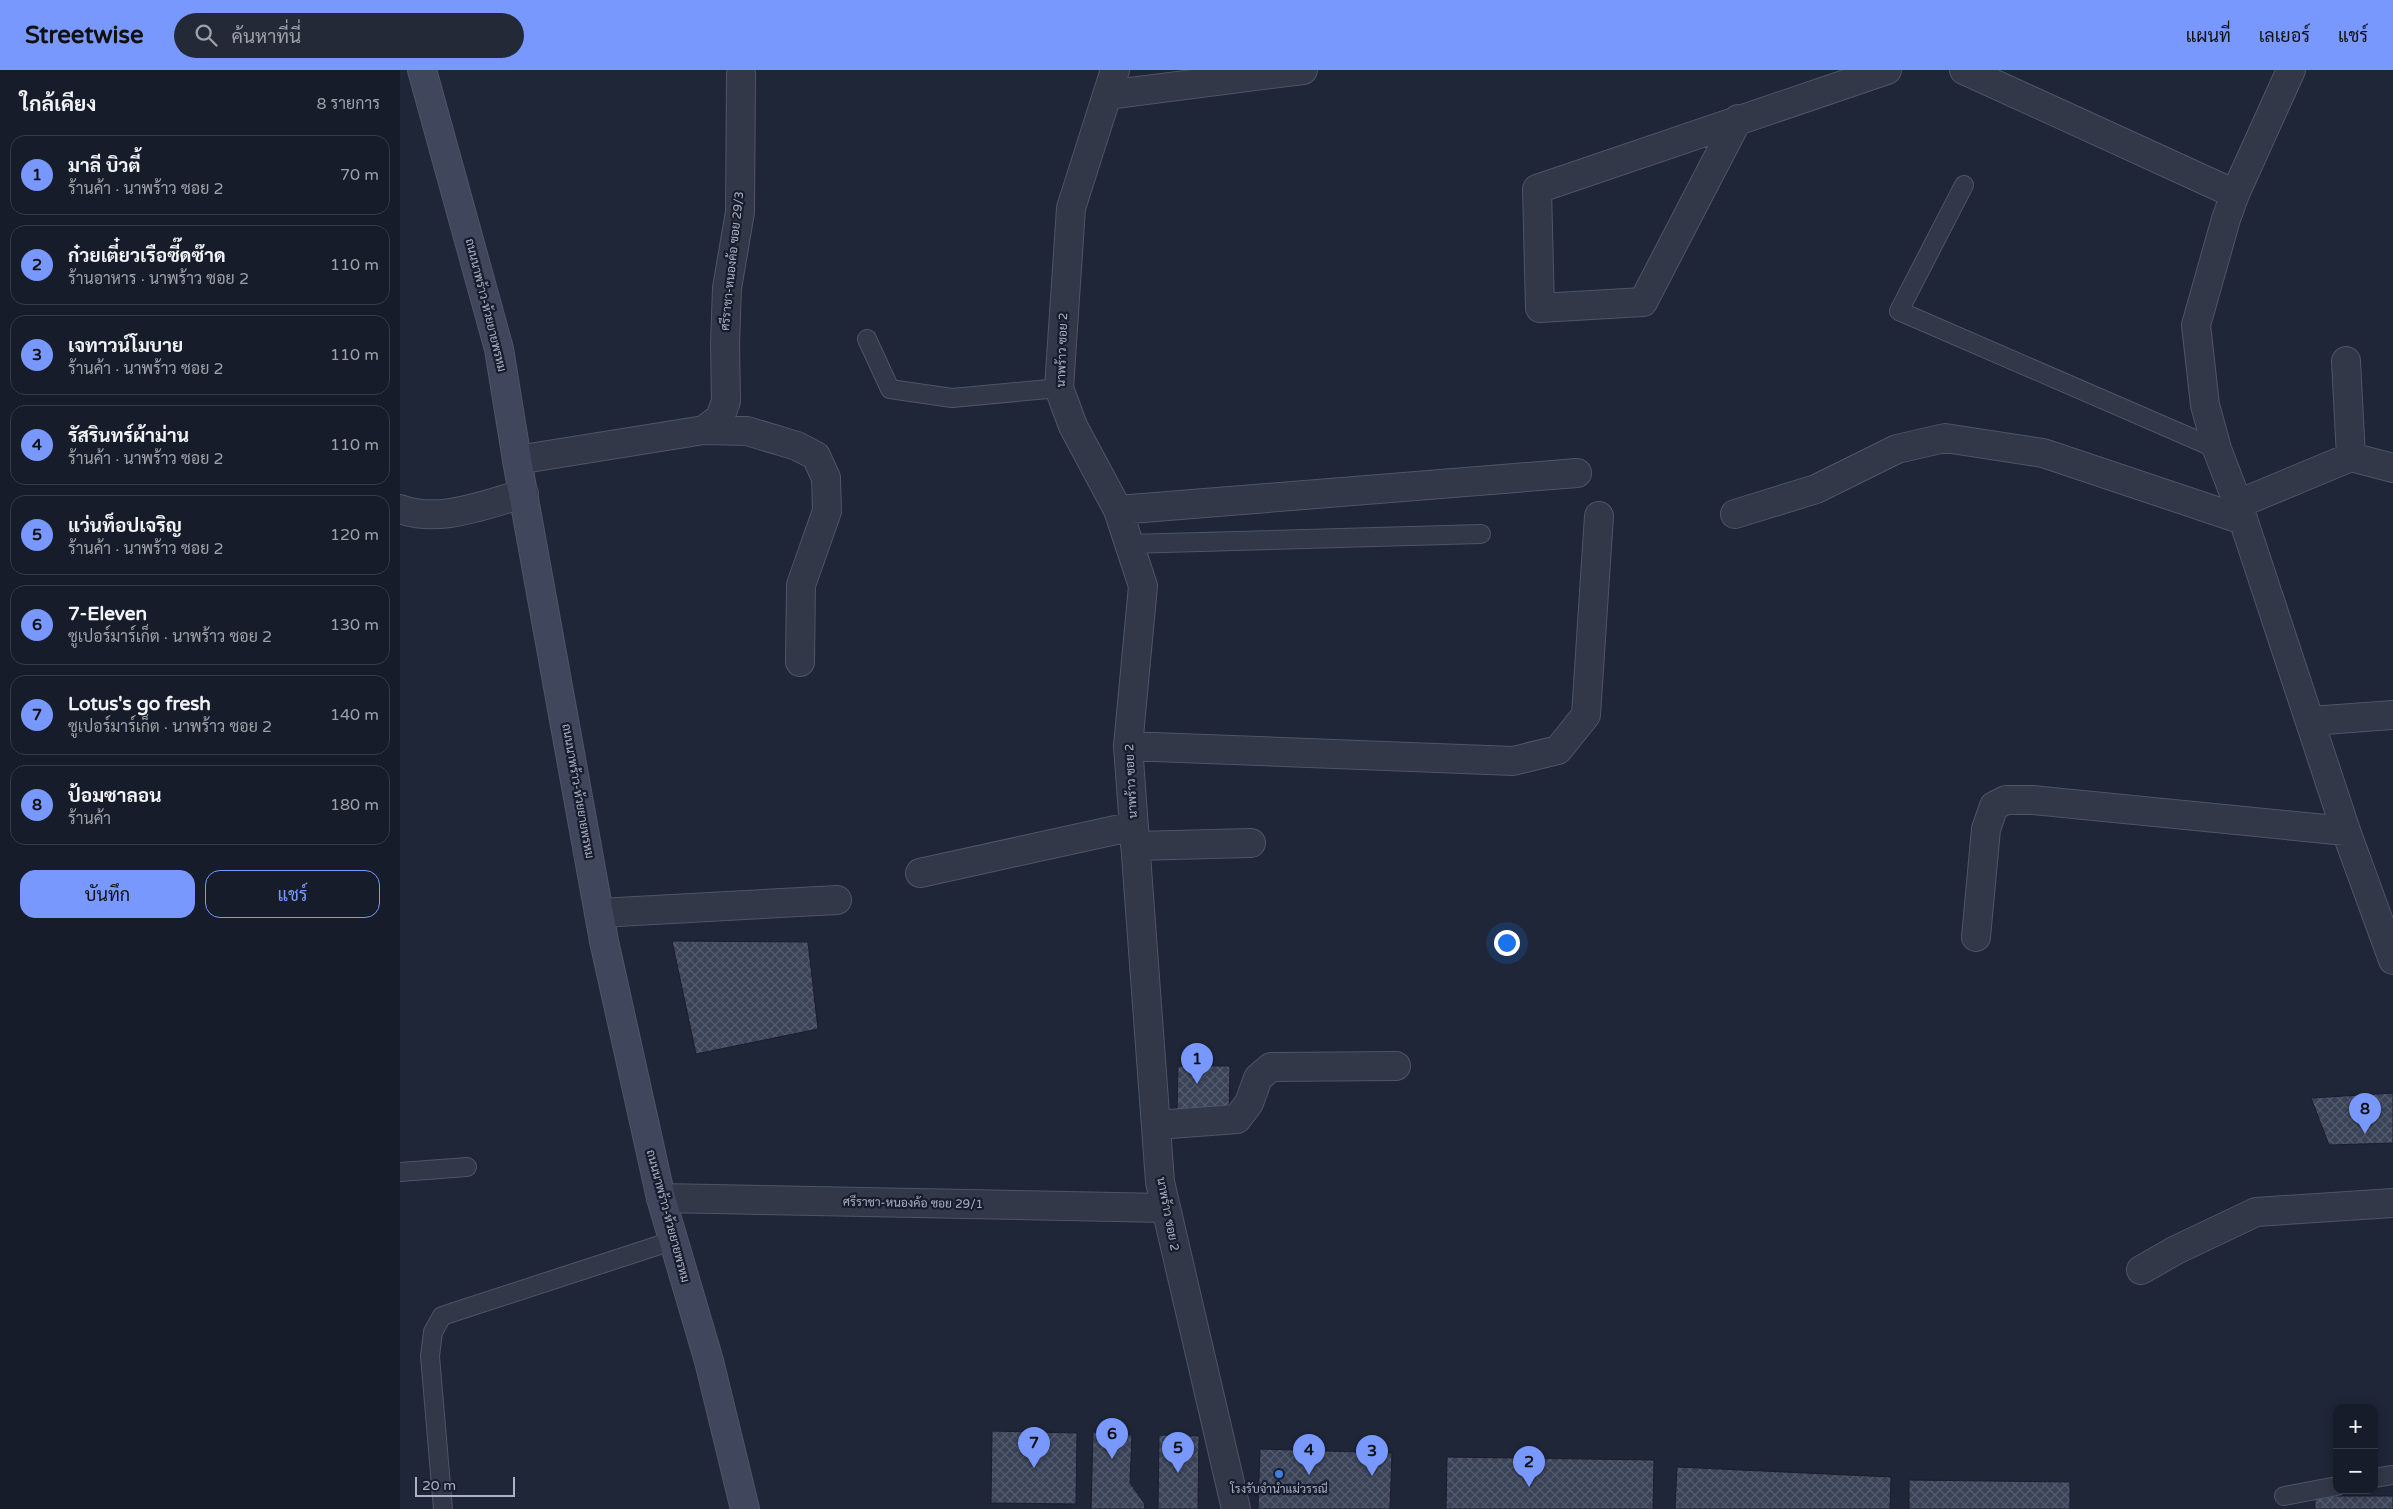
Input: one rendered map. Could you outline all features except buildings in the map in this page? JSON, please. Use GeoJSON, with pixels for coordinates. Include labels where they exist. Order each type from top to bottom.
{"type":"FeatureCollection","features":[{"type":"Feature","properties":{"kind":"street","name":"ถนนนาพร้าว-ห้วยยายพรหม"},"geometry":{"type":"LineString","coordinates":[[422,70],[499,349],[517,460],[599,913],[661,1198],[709,1361],[746,1509]]}},
{"type":"Feature","properties":{"kind":"street"},"geometry":{"type":"LineString","coordinates":[[1111,83],[1303,70]]}},
{"type":"Feature","properties":{"kind":"street"},"geometry":{"type":"LineString","coordinates":[[1738,119],[1643,302],[1540,308],[1537,189],[1738,119],[1887,70]]}},
{"type":"Feature","properties":{"kind":"street"},"geometry":{"type":"LineString","coordinates":[[1964,70],[2235,194]]}},
{"type":"Feature","properties":{"kind":"street"},"geometry":{"type":"LineString","coordinates":[[2291,70],[2235,194],[2226,219],[2196,326],[2204,405],[2217,449],[2241,512],[2346,830],[2393,960]]}},
{"type":"Feature","properties":{"kind":"street","name":"ศรีราชา-หนองค้อ ซอย 29/3"},"geometry":{"type":"LineString","coordinates":[[704,430],[720,418],[726,401],[725,344],[727,288],[740,212],[741,74]]}},
{"type":"Feature","properties":{"kind":"street","name":"นาพร้าว ซอย 2"},"geometry":{"type":"LineString","coordinates":[[1111,83],[1071,208],[1058,388],[1073,426],[1118,510],[1143,586],[1128,746],[1160,1182],[1236,1509]]}},
{"type":"Feature","properties":{"kind":"street"},"geometry":{"type":"LineString","coordinates":[[2346,361],[2351,457]]}},
{"type":"Feature","properties":{"kind":"street"},"geometry":{"type":"LineString","coordinates":[[517,460],[704,430],[747,432],[798,446],[816,456],[826,478],[827,511],[801,585],[800,662]]}},
{"type":"Feature","properties":{"kind":"street"},"geometry":{"type":"LineString","coordinates":[[1735,514],[1816,489],[1897,449],[1944,438],[2043,453],[2241,512],[2351,457],[2393,468]]}},
{"type":"Feature","properties":{"kind":"street"},"geometry":{"type":"LineString","coordinates":[[1118,510],[1577,472]]}},
{"type":"Feature","properties":{"kind":"street"},"geometry":{"type":"LineString","coordinates":[[400,508],[416,515],[447,514],[524,494]]}},
{"type":"Feature","properties":{"kind":"street"},"geometry":{"type":"LineString","coordinates":[[1128,746],[1513,761],[1558,750],[1586,714],[1599,516]]}},
{"type":"Feature","properties":{"kind":"street"},"geometry":{"type":"LineString","coordinates":[[2311,721],[2393,715]]}},
{"type":"Feature","properties":{"kind":"street"},"geometry":{"type":"LineString","coordinates":[[1976,937],[1986,829],[1994,806],[2006,800],[2032,800],[2346,830]]}},
{"type":"Feature","properties":{"kind":"street"},"geometry":{"type":"LineString","coordinates":[[920,873],[1134,836],[1251,843]]}},
{"type":"Feature","properties":{"kind":"street"},"geometry":{"type":"LineString","coordinates":[[599,913],[837,900]]}},
{"type":"Feature","properties":{"kind":"street"},"geometry":{"type":"LineString","coordinates":[[1157,1125],[1238,1119],[1249,1103],[1258,1078],[1271,1067],[1396,1066]]}},
{"type":"Feature","properties":{"kind":"street","name":"ศรีราชา-หนองค้อ ซอย 29/1"},"geometry":{"type":"LineString","coordinates":[[661,1198],[1165,1208]]}},
{"type":"Feature","properties":{"kind":"street"},"geometry":{"type":"LineString","coordinates":[[2141,1270],[2176,1250],[2256,1212],[2393,1203]]}},
{"type":"Feature","properties":{"kind":"lane"},"geometry":{"type":"LineString","coordinates":[[1964,185],[1899,311],[2217,449]]}},
{"type":"Feature","properties":{"kind":"lane"},"geometry":{"type":"LineString","coordinates":[[866,339],[890,389],[952,398],[1058,388]]}},
{"type":"Feature","properties":{"kind":"lane"},"geometry":{"type":"LineString","coordinates":[[1129,544],[1481,534]]}},
{"type":"Feature","properties":{"kind":"lane"},"geometry":{"type":"LineString","coordinates":[[400,1172],[467,1167]]}},
{"type":"Feature","properties":{"kind":"lane"},"geometry":{"type":"LineString","coordinates":[[443,1509],[430,1356],[433,1332],[442,1316],[674,1240]]}},
{"type":"Feature","properties":{"kind":"lane"},"geometry":{"type":"LineString","coordinates":[[2378,1477],[2393,1475]]}},
{"type":"Feature","properties":{"kind":"lane"},"geometry":{"type":"LineString","coordinates":[[2284,1496],[2333,1487]]}},
{"type":"Feature","properties":{"kind":"place","name":"มาลี บิวตี้"},"geometry":{"type":"Point","coordinates":[1197,1084]}},
{"type":"Feature","properties":{"kind":"place","name":"ป้อมซาลอน"},"geometry":{"type":"Point","coordinates":[2365,1134]}},
{"type":"Feature","properties":{"kind":"place","name":"7-Eleven"},"geometry":{"type":"Point","coordinates":[1112,1459]}},
{"type":"Feature","properties":{"kind":"place","name":"Lotus's go fresh"},"geometry":{"type":"Point","coordinates":[1034,1468]}},
{"type":"Feature","properties":{"kind":"place","name":"แว่นท็อปเจริญ"},"geometry":{"type":"Point","coordinates":[1178,1473]}},
{"type":"Feature","properties":{"kind":"place","name":"โรงรับจำนำแม่วรรณี"},"geometry":{"type":"Point","coordinates":[1279,1474]}},
{"type":"Feature","properties":{"kind":"place","name":"รัสรินทร์ผ้าม่าน"},"geometry":{"type":"Point","coordinates":[1309,1475]}},
{"type":"Feature","properties":{"kind":"place","name":"เจทาวน์โมบาย"},"geometry":{"type":"Point","coordinates":[1372,1476]}},
{"type":"Feature","properties":{"kind":"place","name":"ก๋วยเตี๋ยวเรือซี๊ดซ๊าด"},"geometry":{"type":"Point","coordinates":[1529,1487]}}]}
